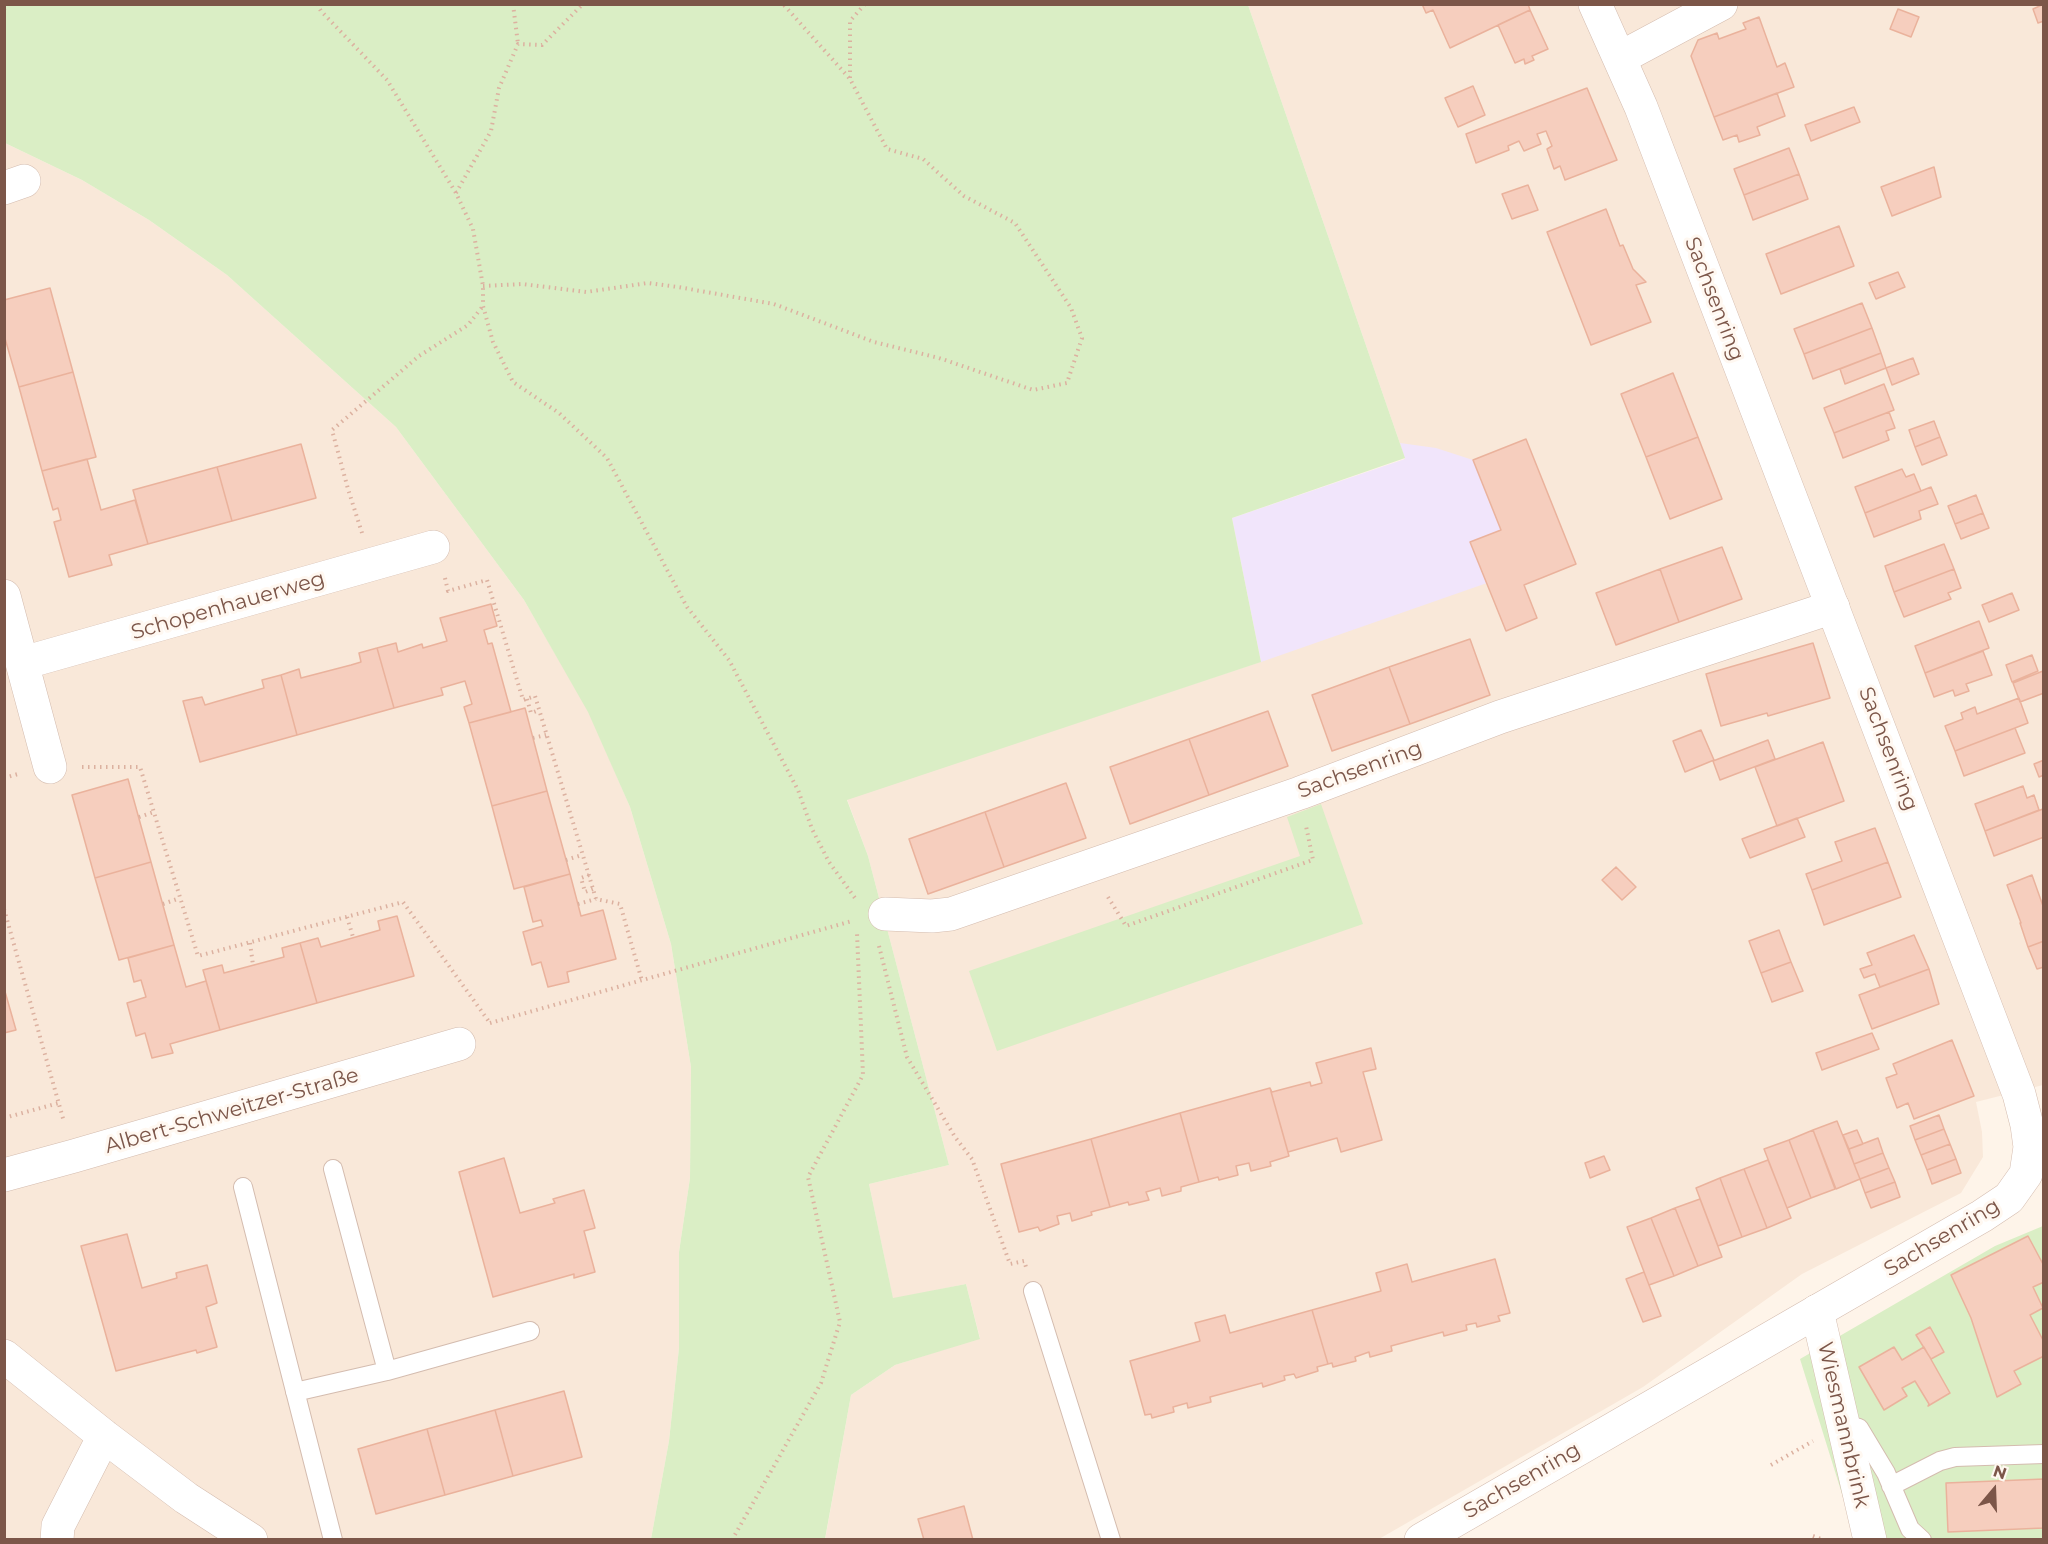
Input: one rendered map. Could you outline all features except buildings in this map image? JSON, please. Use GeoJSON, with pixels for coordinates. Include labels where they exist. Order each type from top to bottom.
{"type":"FeatureCollection","features":[{"type":"Feature","properties":{"kind":"street","name":"Sachsenring"},"geometry":{"type":"LineString","coordinates":[[1421,1539],[1982,1216],[2035,1176],[2027,1125],[2019,1094],[1641,107],[1595,4]]}},
{"type":"Feature","properties":{"kind":"street"},"geometry":{"type":"LineString","coordinates":[[1620,58],[1721,4]]}},
{"type":"Feature","properties":{"kind":"street","name":"Schopenhauerweg"},"geometry":{"type":"LineString","coordinates":[[23,663],[373,566],[438,557]]}},
{"type":"Feature","properties":{"kind":"street"},"geometry":{"type":"LineString","coordinates":[[4,596],[50,766]]}},
{"type":"Feature","properties":{"kind":"street","name":"Sachsenring"},"geometry":{"type":"LineString","coordinates":[[871,917],[951,914],[1300,793],[1500,717],[1833,607]]}},
{"type":"Feature","properties":{"kind":"street","name":"Albert-Schweitzer-Straße"},"geometry":{"type":"LineString","coordinates":[[4,1175],[459,1044]]}},
{"type":"Feature","properties":{"kind":"street","name":"Wiesmannbrink"},"geometry":{"type":"LineString","coordinates":[[1817,1311],[1870,1539]]}},
{"type":"Feature","properties":{"kind":"street"},"geometry":{"type":"LineString","coordinates":[[4,1356],[186,1498],[251,1539]]}},
{"type":"Feature","properties":{"kind":"street"},"geometry":{"type":"LineString","coordinates":[[57,1539],[58,1526],[104,1436]]}},
{"type":"Feature","properties":{"kind":"lane"},"geometry":{"type":"LineString","coordinates":[[333,1169],[387,1371]]}},
{"type":"Feature","properties":{"kind":"lane"},"geometry":{"type":"LineString","coordinates":[[243,1187],[333,1539]]}},
{"type":"Feature","properties":{"kind":"lane"},"geometry":{"type":"LineString","coordinates":[[1033,1290],[1111,1539]]}},
{"type":"Feature","properties":{"kind":"lane"},"geometry":{"type":"LineString","coordinates":[[295,1392],[387,1371],[530,1331]]}},
{"type":"Feature","properties":{"kind":"lane"},"geometry":{"type":"LineString","coordinates":[[1843,1424],[1858,1428],[1891,1486],[1910,1529],[1922,1539]]}},
{"type":"Feature","properties":{"kind":"lane"},"geometry":{"type":"LineString","coordinates":[[1891,1486],[1929,1466],[1955,1457],[2043,1454]]}},
{"type":"Feature","properties":{"kind":"path"},"geometry":{"type":"LineString","coordinates":[[4,10],[6,4]]}},
{"type":"Feature","properties":{"kind":"path"},"geometry":{"type":"LineString","coordinates":[[317,4],[321,11],[387,80],[456,193],[473,229],[483,286],[483,306],[493,342],[513,382],[559,413],[607,458],[687,607],[729,660],[798,789],[812,830],[829,862],[861,907],[871,917],[907,1057],[955,1137],[972,1159],[1010,1264],[1024,1261],[1033,1290]]}},
{"type":"Feature","properties":{"kind":"path"},"geometry":{"type":"LineString","coordinates":[[456,193],[491,131],[499,88],[518,44],[513,4]]}},
{"type":"Feature","properties":{"kind":"path"},"geometry":{"type":"LineString","coordinates":[[518,44],[542,45],[583,4]]}},
{"type":"Feature","properties":{"kind":"path"},"geometry":{"type":"LineString","coordinates":[[483,286],[522,284],[586,292],[648,283],[678,287],[774,304],[874,342],[939,358],[1033,390],[1067,382],[1082,338],[1071,308],[1015,223],[964,196],[923,159],[887,150],[850,79],[783,4]]}},
{"type":"Feature","properties":{"kind":"path"},"geometry":{"type":"LineString","coordinates":[[850,79],[850,21],[865,4]]}},
{"type":"Feature","properties":{"kind":"path"},"geometry":{"type":"LineString","coordinates":[[373,566],[348,489],[332,429],[420,356],[468,325],[483,306]]}},
{"type":"Feature","properties":{"kind":"path"},"geometry":{"type":"LineString","coordinates":[[438,557],[448,591],[486,580],[523,700],[535,696],[596,898]]}},
{"type":"Feature","properties":{"kind":"path"},"geometry":{"type":"LineString","coordinates":[[527,699],[531,713],[539,710]]}},
{"type":"Feature","properties":{"kind":"path"},"geometry":{"type":"LineString","coordinates":[[533,738],[546,735]]}},
{"type":"Feature","properties":{"kind":"path"},"geometry":{"type":"LineString","coordinates":[[50,766],[140,767],[198,956],[403,902],[490,1023]]}},
{"type":"Feature","properties":{"kind":"path"},"geometry":{"type":"LineString","coordinates":[[139,817],[154,812]]}},
{"type":"Feature","properties":{"kind":"path"},"geometry":{"type":"LineString","coordinates":[[1104,889],[1126,926],[1313,860],[1305,821]]}},
{"type":"Feature","properties":{"kind":"path"},"geometry":{"type":"LineString","coordinates":[[566,860],[582,855]]}},
{"type":"Feature","properties":{"kind":"path"},"geometry":{"type":"LineString","coordinates":[[588,875],[581,878],[585,892],[593,890]]}},
{"type":"Feature","properties":{"kind":"path"},"geometry":{"type":"LineString","coordinates":[[163,904],[180,898]]}},
{"type":"Feature","properties":{"kind":"path"},"geometry":{"type":"LineString","coordinates":[[578,904],[596,898],[620,904],[642,981]]}},
{"type":"Feature","properties":{"kind":"path"},"geometry":{"type":"LineString","coordinates":[[4,909],[75,1156]]}},
{"type":"Feature","properties":{"kind":"path"},"geometry":{"type":"LineString","coordinates":[[347,917],[353,937]]}},
{"type":"Feature","properties":{"kind":"path"},"geometry":{"type":"LineString","coordinates":[[459,1044],[490,1023],[871,917]]}},
{"type":"Feature","properties":{"kind":"path"},"geometry":{"type":"LineString","coordinates":[[732,1539],[821,1383],[840,1322],[808,1176],[863,1075],[871,917]]}},
{"type":"Feature","properties":{"kind":"path"},"geometry":{"type":"LineString","coordinates":[[250,943],[253,964]]}},
{"type":"Feature","properties":{"kind":"path"},"geometry":{"type":"LineString","coordinates":[[4,1118],[59,1103]]}},
{"type":"Feature","properties":{"kind":"path"},"geometry":{"type":"LineString","coordinates":[[1771,1465],[1843,1424]]}},
{"type":"Feature","properties":{"kind":"path"},"geometry":{"type":"LineString","coordinates":[[1813,1536],[1824,1539]]}},
{"type":"Feature","properties":{"kind":"shaded area"},"geometry":{"type":"Polygon","coordinates":[[[1248,5],[2043,5],[2043,1085],[1976,1102],[1982,1132],[1983,1157],[1961,1193],[1802,1274],[1643,1387],[1379,1539],[825,1540],[851,1395],[895,1365],[980,1338],[966,1284],[893,1299],[869,1184],[949,1165],[868,856],[847,799],[1260,662],[1405,458],[1248,5]]]}},
{"type":"Feature","properties":{"kind":"shaded area"},"geometry":{"type":"Polygon","coordinates":[[[5,143],[82,180],[149,220],[227,275],[396,427],[524,600],[589,712],[630,807],[671,944],[691,1067],[690,1178],[679,1252],[679,1348],[669,1441],[651,1539],[5,1540],[5,143]]]}},
{"type":"Feature","properties":{"kind":"shaded area"},"geometry":{"type":"Polygon","coordinates":[[[1526,439],[1576,564],[1524,585],[1537,618],[1506,631],[1487,583],[1261,662],[1232,518],[1405,459],[1400,443],[1436,448],[1473,460],[1526,439]]]}},
{"type":"Feature","properties":{"kind":"green space"},"geometry":{"type":"Polygon","coordinates":[[[5,5],[1248,5],[1405,458],[1232,518],[1261,662],[847,800],[868,856],[949,1165],[869,1184],[893,1298],[966,1284],[980,1339],[895,1365],[851,1395],[825,1539],[651,1539],[669,1441],[679,1348],[679,1252],[690,1178],[691,1067],[671,944],[630,807],[588,712],[524,600],[396,427],[227,275],[149,220],[82,180],[5,143],[5,5]]]}},
{"type":"Feature","properties":{"kind":"green space"},"geometry":{"type":"Polygon","coordinates":[[[1321,804],[1363,924],[997,1051],[969,971],[1300,856],[1287,817],[1321,804]]]}},
{"type":"Feature","properties":{"kind":"green space"},"geometry":{"type":"Polygon","coordinates":[[[2043,1226],[2043,1539],[1856,1539],[1800,1359],[1995,1246],[2043,1226]]]}}]}
